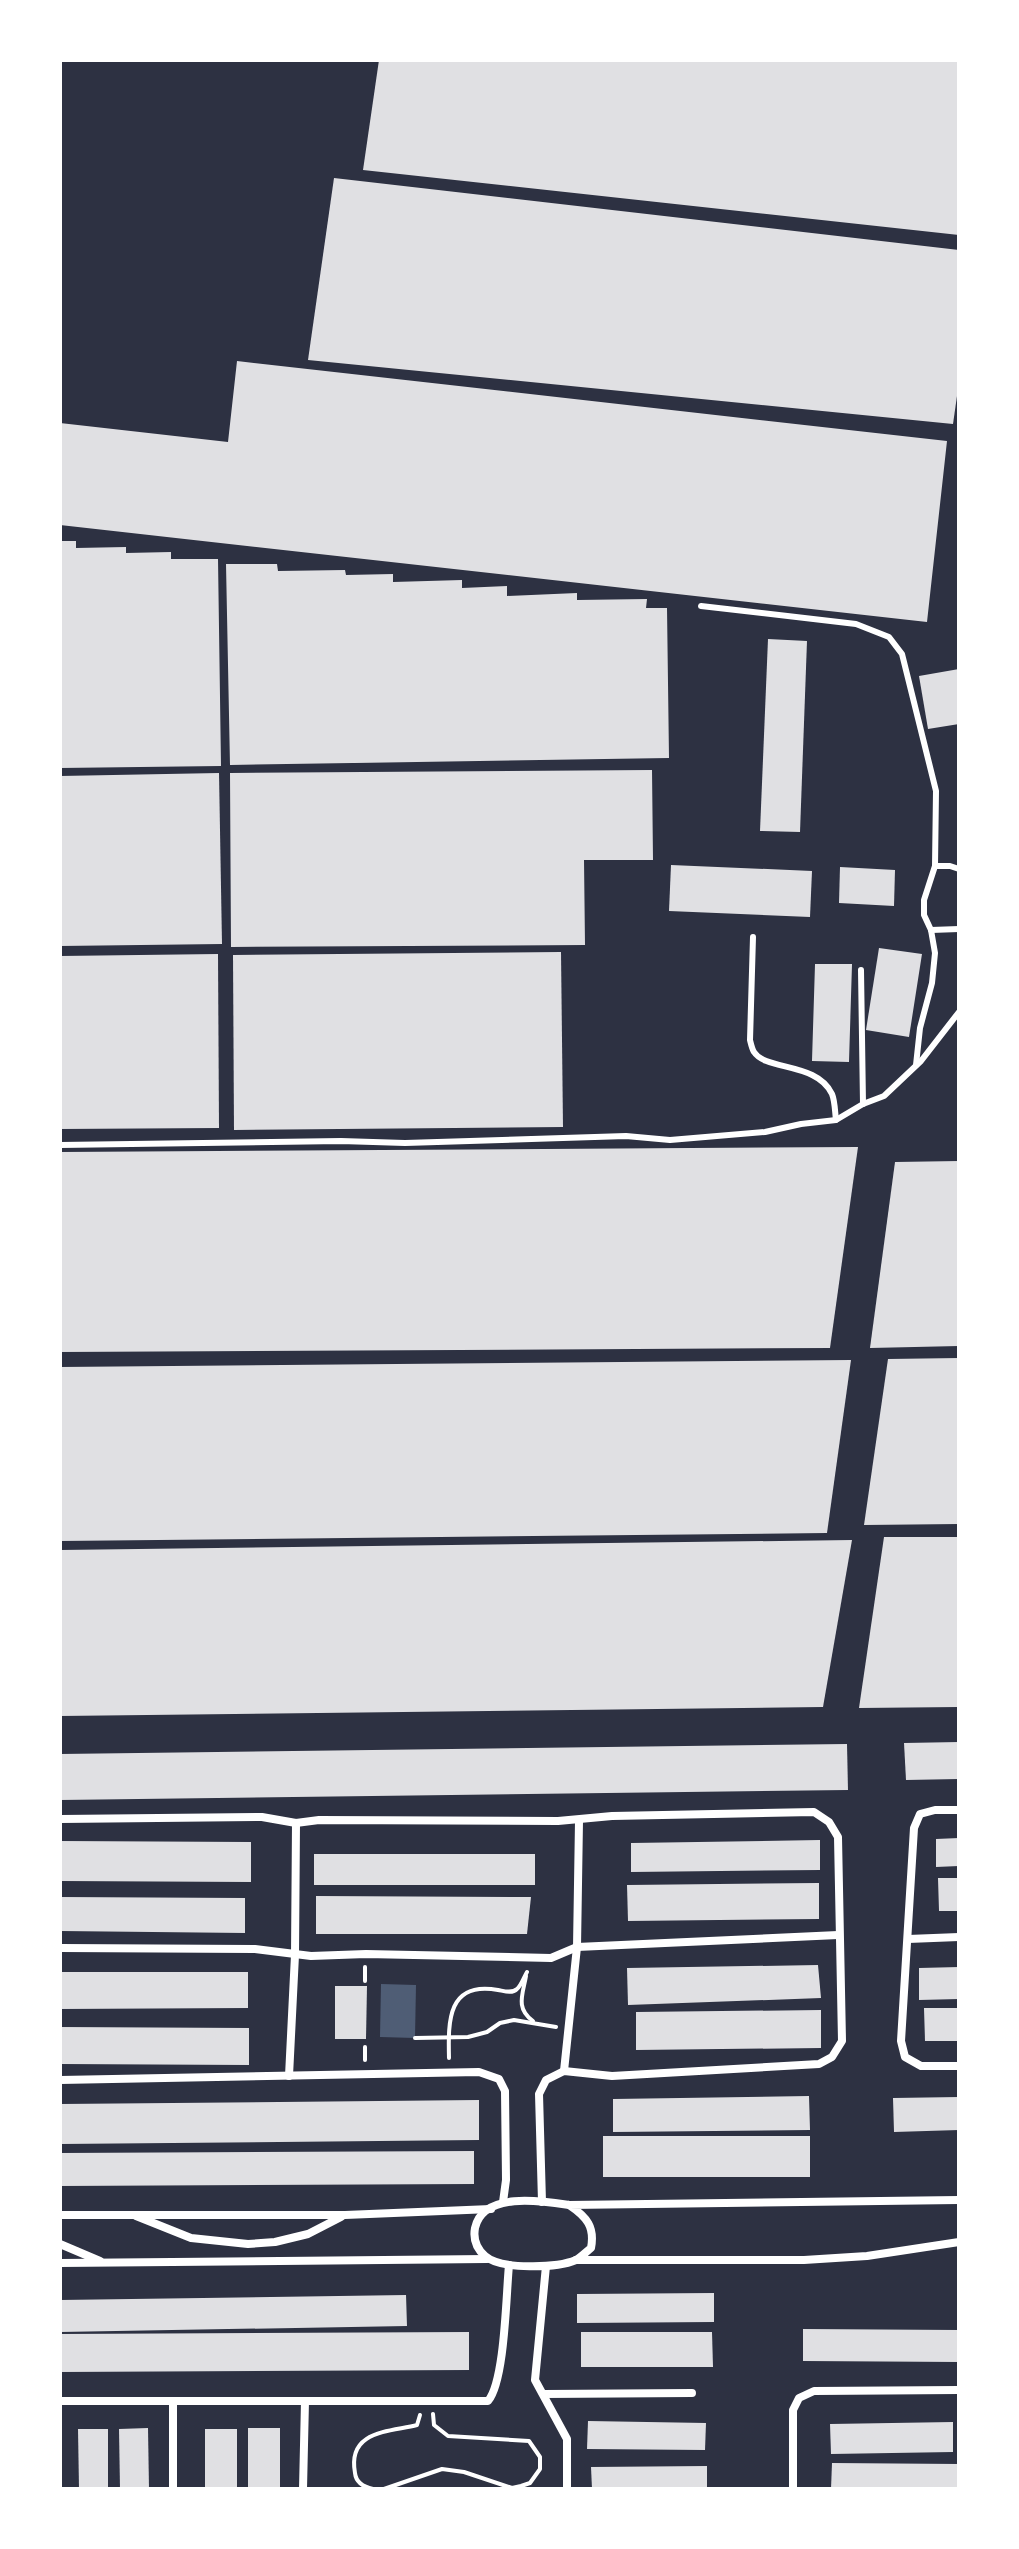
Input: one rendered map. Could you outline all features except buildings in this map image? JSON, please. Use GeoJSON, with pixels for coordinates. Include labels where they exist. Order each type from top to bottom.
{"type":"FeatureCollection","features":[{"type":"Feature","properties":{"kind":"street"},"geometry":{"type":"LineString","coordinates":[[959,1810],[920,1814],[914,1828],[901,2041],[905,2057],[921,2066],[959,2066]]}},
{"type":"Feature","properties":{"kind":"street"},"geometry":{"type":"LineString","coordinates":[[60,1819],[262,1817],[296,1823],[319,1820],[579,1821],[612,1816],[814,1812],[829,1822],[838,1837],[842,2041],[832,2057],[819,2064],[612,2076],[564,2071],[546,2080],[539,2094],[542,2202]]}},
{"type":"Feature","properties":{"kind":"street"},"geometry":{"type":"LineString","coordinates":[[564,2071],[577,1947],[579,1821]]}},
{"type":"Feature","properties":{"kind":"street"},"geometry":{"type":"LineString","coordinates":[[289,2076],[295,1955],[296,1823]]}},
{"type":"Feature","properties":{"kind":"street"},"geometry":{"type":"LineString","coordinates":[[60,1948],[255,1949],[295,1955],[551,1958],[577,1947],[838,1935]]}},
{"type":"Feature","properties":{"kind":"street"},"geometry":{"type":"LineString","coordinates":[[908,1939],[959,1937]]}},
{"type":"Feature","properties":{"kind":"street"},"geometry":{"type":"LineString","coordinates":[[60,2080],[479,2072],[499,2079],[505,2091],[506,2180],[503,2202]]}},
{"type":"Feature","properties":{"kind":"street"},"geometry":{"type":"LineString","coordinates":[[488,2259],[475,2243],[475,2228],[480,2218],[503,2202],[569,2205],[959,2200]]}},
{"type":"Feature","properties":{"kind":"street"},"geometry":{"type":"LineString","coordinates":[[569,2205],[590,2223],[593,2236],[591,2248],[575,2260]]}},
{"type":"Feature","properties":{"kind":"street"},"geometry":{"type":"LineString","coordinates":[[60,2215],[345,2215],[491,2209]]}},
{"type":"Feature","properties":{"kind":"street"},"geometry":{"type":"LineString","coordinates":[[129,2214],[191,2238],[248,2244],[275,2242],[308,2234],[345,2215]]}},
{"type":"Feature","properties":{"kind":"street"},"geometry":{"type":"LineString","coordinates":[[60,2263],[488,2259],[509,2265],[546,2266],[575,2260],[804,2260],[867,2256],[959,2242]]}},
{"type":"Feature","properties":{"kind":"street"},"geometry":{"type":"LineString","coordinates":[[60,2244],[101,2262]]}},
{"type":"Feature","properties":{"kind":"street"},"geometry":{"type":"LineString","coordinates":[[60,2401],[488,2401],[495,2393],[509,2265]]}},
{"type":"Feature","properties":{"kind":"street"},"geometry":{"type":"LineString","coordinates":[[546,2266],[535,2380],[567,2439],[567,2489]]}},
{"type":"Feature","properties":{"kind":"street"},"geometry":{"type":"LineString","coordinates":[[793,2489],[793,2410],[799,2398],[814,2391],[959,2390]]}},
{"type":"Feature","properties":{"kind":"street"},"geometry":{"type":"LineString","coordinates":[[544,2394],[692,2393]]}},
{"type":"Feature","properties":{"kind":"street"},"geometry":{"type":"LineString","coordinates":[[173,2401],[173,2489]]}},
{"type":"Feature","properties":{"kind":"street"},"geometry":{"type":"LineString","coordinates":[[303,2489],[305,2401]]}},
{"type":"Feature","properties":{"kind":"lane"},"geometry":{"type":"LineString","coordinates":[[701,606],[856,624],[889,637],[902,654],[936,791],[935,866],[924,900],[924,915],[931,930],[935,953],[915,1067]]}},
{"type":"Feature","properties":{"kind":"lane"},"geometry":{"type":"LineString","coordinates":[[935,866],[959,869]]}},
{"type":"Feature","properties":{"kind":"lane"},"geometry":{"type":"LineString","coordinates":[[931,930],[959,929]]}},
{"type":"Feature","properties":{"kind":"lane"},"geometry":{"type":"LineString","coordinates":[[753,937],[750,1040],[755,1054],[763,1060],[799,1069],[818,1080],[832,1094],[836,1120]]}},
{"type":"Feature","properties":{"kind":"lane"},"geometry":{"type":"LineString","coordinates":[[861,970],[863,1104]]}},
{"type":"Feature","properties":{"kind":"lane"},"geometry":{"type":"LineString","coordinates":[[60,1145],[405,1143],[626,1136],[670,1140],[765,1132],[836,1120],[884,1096],[915,1067],[959,1012]]}},
{"type":"Feature","properties":{"kind":"path"},"geometry":{"type":"LineString","coordinates":[[526,1957],[527,1973],[521,2006],[524,2015],[536,2024]]}},
{"type":"Feature","properties":{"kind":"path"},"geometry":{"type":"LineString","coordinates":[[449,2072],[449,2019],[453,2005],[476,1988],[509,1992],[517,1989],[527,1973]]}},
{"type":"Feature","properties":{"kind":"path"},"geometry":{"type":"LineString","coordinates":[[415,2038],[468,2037],[514,2020],[568,2029]]}},
{"type":"Feature","properties":{"kind":"path"},"geometry":{"type":"LineString","coordinates":[[373,2489],[365,2487],[355,2475],[357,2452],[372,2435],[417,2425],[420,2401]]}},
{"type":"Feature","properties":{"kind":"path"},"geometry":{"type":"LineString","coordinates":[[384,2489],[442,2469],[464,2472],[512,2488],[530,2483],[540,2469],[540,2457],[529,2441],[440,2433],[434,2425],[432,2401]]}},
{"type":"Feature","properties":{"kind":"water"},"geometry":{"type":"Polygon","coordinates":[[[381,1984],[416,1985],[415,2038],[380,2037],[381,1984]]]}}]}
